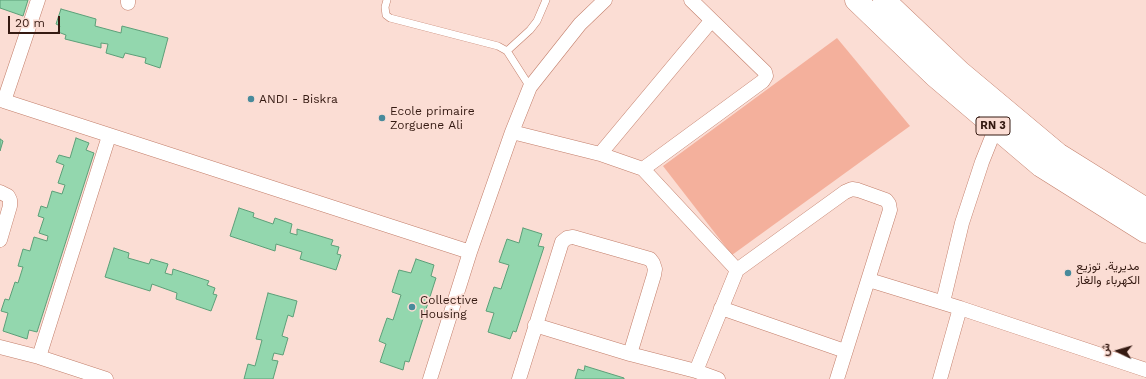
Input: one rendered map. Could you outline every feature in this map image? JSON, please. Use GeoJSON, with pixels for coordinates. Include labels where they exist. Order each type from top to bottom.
{"type":"FeatureCollection","features":[{"type":"Feature","properties":{"kind":"main road","name":"RN 3"},"geometry":{"type":"LineString","coordinates":[[856,0],[935,76],[1000,119],[1058,154],[1100,193],[1146,232]]}},
{"type":"Feature","properties":{"kind":"main road","name":"RN 3"},"geometry":{"type":"LineString","coordinates":[[884,0],[960,72],[1000,119]]}},
{"type":"Feature","properties":{"kind":"main road","name":"RN 3"},"geometry":{"type":"LineString","coordinates":[[1100,193],[1146,209]]}},
{"type":"Feature","properties":{"kind":"street"},"geometry":{"type":"LineString","coordinates":[[38,0],[2,101],[470,252]]}},
{"type":"Feature","properties":{"kind":"street"},"geometry":{"type":"LineString","coordinates":[[433,378],[470,252],[512,132],[530,87],[580,24],[605,0]]}},
{"type":"Feature","properties":{"kind":"street"},"geometry":{"type":"LineString","coordinates":[[643,170],[766,76],[764,72],[691,0]]}},
{"type":"Feature","properties":{"kind":"street"},"geometry":{"type":"LineString","coordinates":[[600,154],[711,21]]}},
{"type":"Feature","properties":{"kind":"street"},"geometry":{"type":"LineString","coordinates":[[943,302],[962,223],[982,162],[1000,119]]}},
{"type":"Feature","properties":{"kind":"street"},"geometry":{"type":"LineString","coordinates":[[512,132],[600,154],[643,170],[737,270]]}},
{"type":"Feature","properties":{"kind":"street"},"geometry":{"type":"LineString","coordinates":[[38,357],[109,136]]}},
{"type":"Feature","properties":{"kind":"street"},"geometry":{"type":"LineString","coordinates":[[696,371],[737,270],[852,189],[886,200],[889,204],[890,210],[837,379]]}},
{"type":"Feature","properties":{"kind":"street"},"geometry":{"type":"LineString","coordinates":[[0,192],[8,196],[10,206],[0,240]]}},
{"type":"Feature","properties":{"kind":"street"},"geometry":{"type":"LineString","coordinates":[[519,379],[562,242],[567,238],[573,237],[650,259],[654,266],[654,274],[630,354]]}},
{"type":"Feature","properties":{"kind":"street"},"geometry":{"type":"LineString","coordinates":[[869,280],[943,302],[1146,370]]}},
{"type":"Feature","properties":{"kind":"street"},"geometry":{"type":"LineString","coordinates":[[721,308],[845,351]]}},
{"type":"Feature","properties":{"kind":"street"},"geometry":{"type":"LineString","coordinates":[[940,379],[960,308]]}},
{"type":"Feature","properties":{"kind":"street"},"geometry":{"type":"LineString","coordinates":[[535,326],[630,354],[696,371],[718,379]]}},
{"type":"Feature","properties":{"kind":"street"},"geometry":{"type":"LineString","coordinates":[[0,347],[38,357],[106,379]]}},
{"type":"Feature","properties":{"kind":"lane"},"geometry":{"type":"LineString","coordinates":[[387,0],[385,8],[386,15],[390,18],[498,46],[507,51],[530,87]]}},
{"type":"Feature","properties":{"kind":"lane"},"geometry":{"type":"LineString","coordinates":[[507,51],[530,30],[546,0]]}},
{"type":"Feature","properties":{"kind":"shaded area"},"geometry":{"type":"Polygon","coordinates":[[[837,38],[910,126],[732,255],[663,166],[837,38]]]}},
{"type":"Feature","properties":{"kind":"building"},"geometry":{"type":"Polygon","coordinates":[[[0,0],[28,0],[23,16],[0,8],[0,0]]]}},
{"type":"Feature","properties":{"kind":"building"},"geometry":{"type":"Polygon","coordinates":[[[61,9],[96,19],[95,26],[121,33],[122,26],[168,38],[160,68],[145,63],[146,58],[125,53],[123,58],[106,53],[108,44],[101,43],[101,48],[65,39],[66,35],[58,32],[60,26],[56,24],[61,9]]]}},
{"type":"Feature","properties":{"kind":"building"},"geometry":{"type":"Polygon","coordinates":[[[76,138],[89,143],[86,150],[94,153],[37,332],[29,330],[27,339],[3,331],[8,313],[1,311],[5,299],[9,300],[15,282],[18,283],[23,267],[18,266],[23,249],[30,251],[34,237],[47,241],[48,236],[39,233],[44,218],[38,216],[41,206],[47,208],[52,191],[62,194],[65,185],[58,183],[64,165],[56,162],[59,155],[70,158],[76,138]]]}},
{"type":"Feature","properties":{"kind":"building"},"geometry":{"type":"Polygon","coordinates":[[[0,139],[3,141],[0,151],[0,139]]]}},
{"type":"Feature","properties":{"kind":"building"},"geometry":{"type":"Polygon","coordinates":[[[239,208],[254,213],[253,217],[273,224],[275,218],[292,224],[290,233],[297,235],[297,229],[333,240],[331,245],[339,247],[337,254],[341,255],[336,270],[300,259],[302,252],[276,244],[275,251],[230,236],[239,208]]]}},
{"type":"Feature","properties":{"kind":"building","name":"Collective Housing"},"geometry":{"type":"Polygon","coordinates":[[[523,228],[542,234],[538,246],[544,247],[516,332],[513,331],[510,339],[488,332],[494,313],[486,311],[494,287],[501,289],[509,265],[499,262],[507,239],[519,243],[523,228]]]}},
{"type":"Feature","properties":{"kind":"building"},"geometry":{"type":"Polygon","coordinates":[[[114,248],[129,253],[128,258],[149,264],[151,259],[168,264],[165,273],[172,275],[173,269],[209,281],[207,285],[215,288],[213,294],[217,295],[211,311],[176,299],[177,293],[152,284],[150,291],[105,277],[114,248]]]}},
{"type":"Feature","properties":{"kind":"building","name":"Collective Housing"},"geometry":{"type":"Polygon","coordinates":[[[416,259],[434,265],[431,276],[436,278],[409,362],[405,361],[403,370],[380,362],[386,344],[379,341],[387,318],[393,320],[401,295],[392,292],[399,270],[411,273],[416,259]]]}},
{"type":"Feature","properties":{"kind":"building"},"geometry":{"type":"Polygon","coordinates":[[[268,293],[297,301],[293,317],[288,315],[282,336],[288,338],[283,355],[274,353],[272,360],[278,361],[273,379],[244,379],[248,364],[255,366],[262,340],[256,339],[268,293]]]}},
{"type":"Feature","properties":{"kind":"building"},"geometry":{"type":"Polygon","coordinates":[[[585,366],[624,379],[575,379],[578,369],[584,371],[585,366]]]}},
{"type":"Feature","properties":{"kind":"place","name":"ANDI - Biskra"},"geometry":{"type":"Point","coordinates":[251,99]}},
{"type":"Feature","properties":{"kind":"place","name":"Ecole primaire Zorguene Ali"},"geometry":{"type":"Point","coordinates":[382,118]}},
{"type":"Feature","properties":{"kind":"place","name":"مديرية. توزيع الكهرباء والغاز"},"geometry":{"type":"Point","coordinates":[1068,273]}},
{"type":"Feature","properties":{"kind":"place","name":"Collective Housing"},"geometry":{"type":"Point","coordinates":[412,307]}}]}
